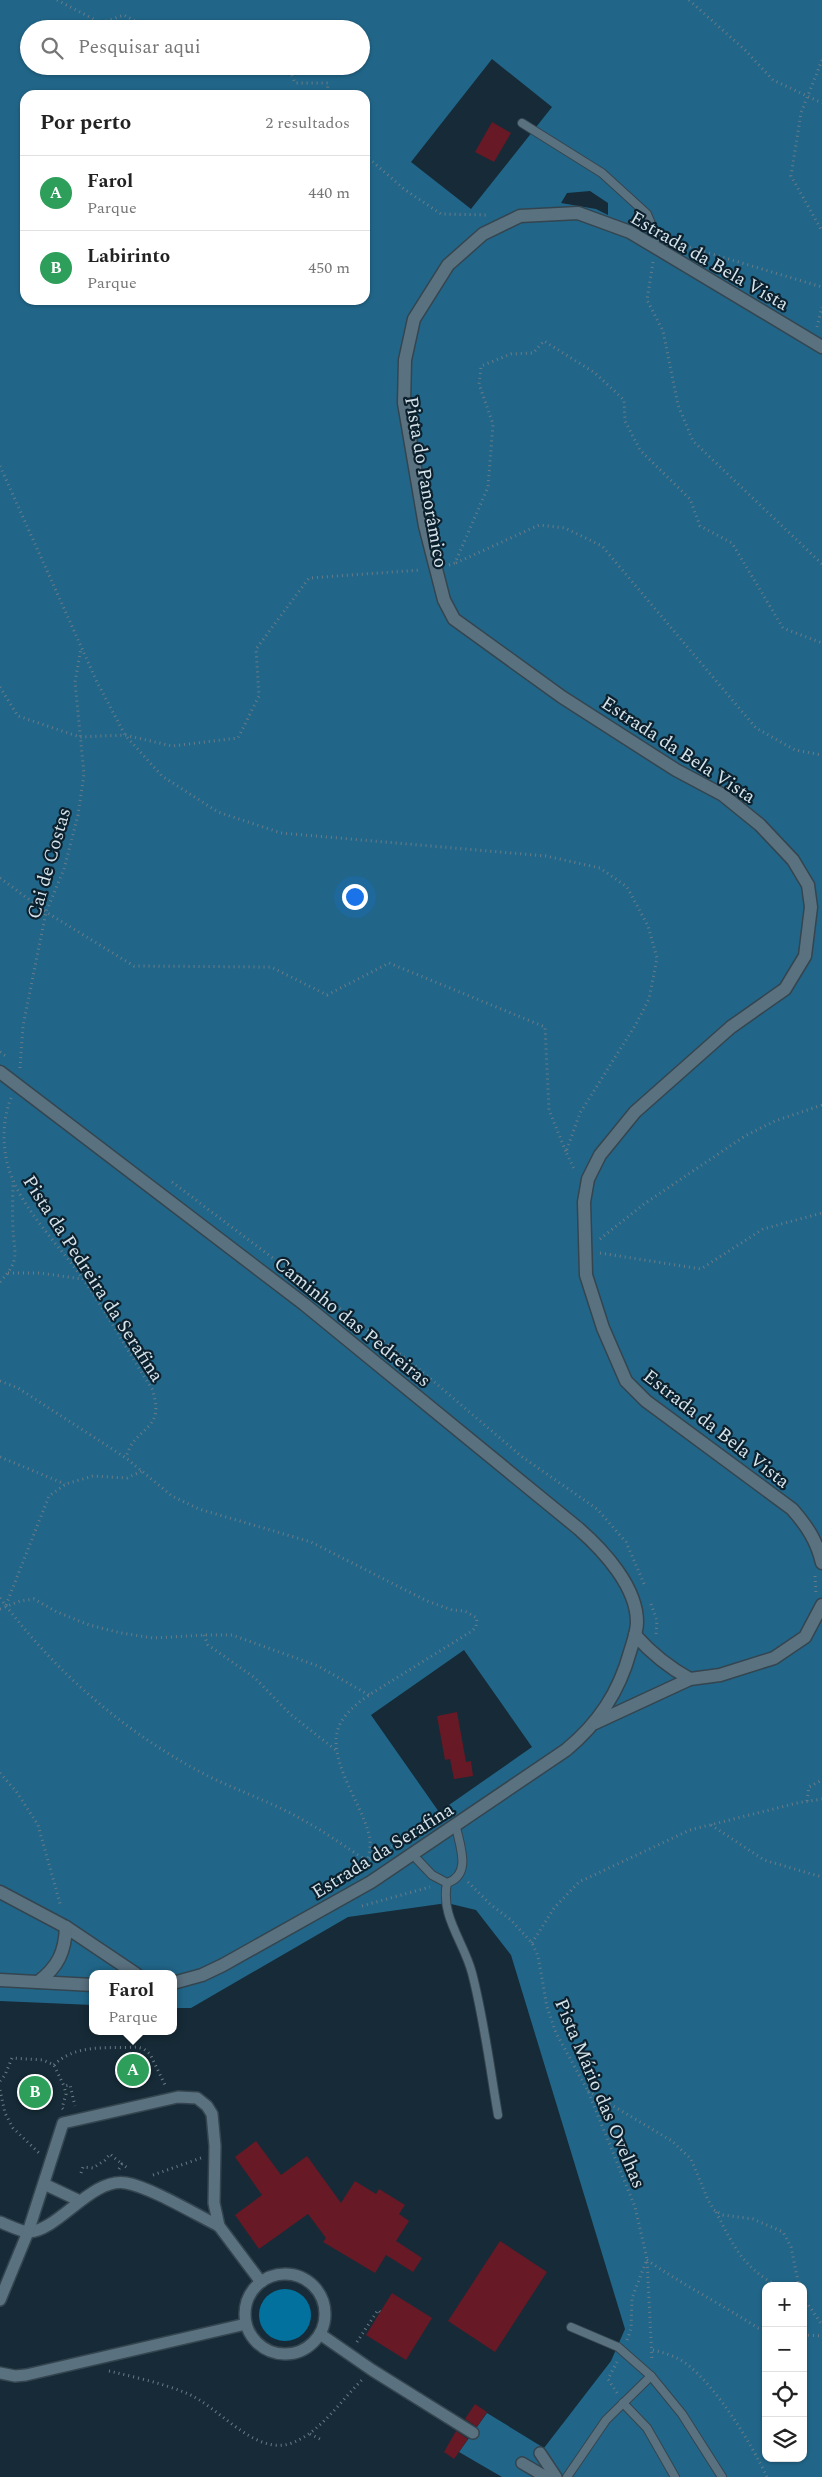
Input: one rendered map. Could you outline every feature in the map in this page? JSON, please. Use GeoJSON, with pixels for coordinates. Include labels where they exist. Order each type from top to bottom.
{"type":"FeatureCollection","features":[{"type":"Feature","properties":{"kind":"street","name":"Estrada da Bela Vista"},"geometry":{"type":"LineString","coordinates":[[818,1566],[815,1540],[808,1527],[792,1509],[646,1401],[626,1381],[603,1328],[586,1275],[584,1189],[600,1155],[616,1134],[656,1093],[731,1027],[785,989],[805,956],[811,898],[801,871],[794,860],[760,825],[723,795],[676,770],[570,702],[454,619],[444,600],[425,526],[404,404],[405,360],[414,319],[448,265],[483,234],[520,216],[578,213],[656,242],[822,348]]}},
{"type":"Feature","properties":{"kind":"street","name":"Caminho das Pedreiras"},"geometry":{"type":"LineString","coordinates":[[0,1072],[304,1304],[593,1541],[624,1579],[637,1621],[625,1670],[610,1702],[595,1723]]}},
{"type":"Feature","properties":{"kind":"street"},"geometry":{"type":"LineString","coordinates":[[595,1723],[690,1679],[720,1675],[774,1658],[804,1637],[819,1602]]}},
{"type":"Feature","properties":{"kind":"street"},"geometry":{"type":"LineString","coordinates":[[635,1635],[650,1652],[670,1669],[690,1679]]}},
{"type":"Feature","properties":{"kind":"street","name":"Estrada da Serafina"},"geometry":{"type":"LineString","coordinates":[[177,1982],[202,1975],[371,1882],[456,1827],[566,1750],[595,1723]]}},
{"type":"Feature","properties":{"kind":"street"},"geometry":{"type":"LineString","coordinates":[[0,1892],[66,1927],[130,1970]]}},
{"type":"Feature","properties":{"kind":"street"},"geometry":{"type":"LineString","coordinates":[[38,1982],[51,1972],[60,1958],[66,1943],[66,1927]]}},
{"type":"Feature","properties":{"kind":"street"},"geometry":{"type":"LineString","coordinates":[[0,1980],[89,1985]]}},
{"type":"Feature","properties":{"kind":"street"},"geometry":{"type":"LineString","coordinates":[[0,2300],[28,2232],[63,2123],[178,2097],[197,2098],[207,2106],[214,2122],[214,2203],[219,2226],[261,2282]]}},
{"type":"Feature","properties":{"kind":"street"},"geometry":{"type":"LineString","coordinates":[[0,2222],[28,2232],[47,2225],[80,2201],[112,2183],[125,2183],[140,2187],[219,2226]]}},
{"type":"Feature","properties":{"kind":"street"},"geometry":{"type":"LineString","coordinates":[[44,2184],[80,2201]]}},
{"type":"Feature","properties":{"kind":"street"},"geometry":{"type":"LineString","coordinates":[[279,2274],[299,2276],[315,2287],[325,2305],[326,2315],[320,2334],[305,2349],[285,2355],[264,2349],[256,2342],[246,2324],[246,2305],[254,2288],[261,2282],[279,2274]]}},
{"type":"Feature","properties":{"kind":"street"},"geometry":{"type":"LineString","coordinates":[[0,2380],[76,2365],[246,2324]]}},
{"type":"Feature","properties":{"kind":"street"},"geometry":{"type":"LineString","coordinates":[[320,2334],[372,2370],[473,2433]]}},
{"type":"Feature","properties":{"kind":"street"},"geometry":{"type":"LineString","coordinates":[[0,2373],[15,2376]]}},
{"type":"Feature","properties":{"kind":"street"},"geometry":{"type":"LineString","coordinates":[[540,2453],[556,2477]]}},
{"type":"Feature","properties":{"kind":"street"},"geometry":{"type":"LineString","coordinates":[[522,2463],[546,2477]]}},
{"type":"Feature","properties":{"kind":"lane"},"geometry":{"type":"LineString","coordinates":[[522,123],[602,173],[647,214],[656,242]]}},
{"type":"Feature","properties":{"kind":"lane"},"geometry":{"type":"LineString","coordinates":[[413,1855],[432,1875],[447,1883],[456,1880],[461,1874],[463,1860],[456,1827]]}},
{"type":"Feature","properties":{"kind":"lane"},"geometry":{"type":"LineString","coordinates":[[447,1883],[445,1892],[452,1926],[472,1971],[498,2115]]}},
{"type":"Feature","properties":{"kind":"lane"},"geometry":{"type":"LineString","coordinates":[[570,2327],[618,2347],[651,2376],[682,2414],[722,2477]]}},
{"type":"Feature","properties":{"kind":"lane"},"geometry":{"type":"LineString","coordinates":[[567,2477],[606,2420],[651,2376]]}},
{"type":"Feature","properties":{"kind":"lane"},"geometry":{"type":"LineString","coordinates":[[623,2403],[647,2428],[675,2477]]}},
{"type":"Feature","properties":{"kind":"path"},"geometry":{"type":"LineString","coordinates":[[57,0],[94,20]]}},
{"type":"Feature","properties":{"kind":"path"},"geometry":{"type":"LineString","coordinates":[[689,0],[745,50],[773,80],[822,103]]}},
{"type":"Feature","properties":{"kind":"path"},"geometry":{"type":"LineString","coordinates":[[109,20],[124,15],[133,20]]}},
{"type":"Feature","properties":{"kind":"path"},"geometry":{"type":"LineString","coordinates":[[822,60],[801,113],[791,176],[822,231]]}},
{"type":"Feature","properties":{"kind":"path"},"geometry":{"type":"LineString","coordinates":[[292,75],[295,83],[328,83],[327,90]]}},
{"type":"Feature","properties":{"kind":"path"},"geometry":{"type":"LineString","coordinates":[[370,159],[404,189],[441,214],[497,215]]}},
{"type":"Feature","properties":{"kind":"path"},"geometry":{"type":"LineString","coordinates":[[822,288],[656,242],[646,300],[663,331],[678,405],[693,441],[822,564]]}},
{"type":"Feature","properties":{"kind":"path"},"geometry":{"type":"LineString","coordinates":[[815,333],[822,307]]}},
{"type":"Feature","properties":{"kind":"path"},"geometry":{"type":"LineString","coordinates":[[455,564],[488,487],[494,424],[479,384],[481,366],[511,354],[533,353],[544,341],[595,373],[624,400],[625,421],[640,450],[690,499],[700,526],[732,543],[782,628],[822,643]]}},
{"type":"Feature","properties":{"kind":"path"},"geometry":{"type":"LineString","coordinates":[[0,466],[81,648],[125,736],[162,776],[218,812],[281,833],[546,856],[600,868],[626,887],[648,926],[657,958],[649,999],[636,1024],[580,1113],[566,1152]]}},
{"type":"Feature","properties":{"kind":"path"},"geometry":{"type":"LineString","coordinates":[[0,687],[18,716],[80,738],[125,736],[172,746],[238,738],[259,696],[256,649],[309,578],[436,568],[455,564],[539,525],[565,528],[602,546],[756,728],[795,750],[822,755]]}},
{"type":"Feature","properties":{"kind":"path","name":"Cai de Costas"},"geometry":{"type":"LineString","coordinates":[[17,1084],[23,1026],[46,912],[64,869],[78,815],[84,774],[75,682],[81,648]]}},
{"type":"Feature","properties":{"kind":"path"},"geometry":{"type":"LineString","coordinates":[[0,878],[46,912],[134,966],[271,967],[327,994],[389,963],[545,1027],[549,1110],[567,1159],[579,1177]]}},
{"type":"Feature","properties":{"kind":"path","name":"Pista da Pedreira da Serafina"},"geometry":{"type":"LineString","coordinates":[[17,1084],[10,1103],[4,1142],[13,1181],[43,1228],[83,1279],[152,1389],[157,1403],[157,1414],[150,1426],[128,1448],[126,1458]]}},
{"type":"Feature","properties":{"kind":"path"},"geometry":{"type":"LineString","coordinates":[[585,1250],[644,1204],[745,1136],[775,1121],[822,1105]]}},
{"type":"Feature","properties":{"kind":"path"},"geometry":{"type":"LineString","coordinates":[[0,1282],[8,1273],[17,1250],[13,1230],[13,1181]]}},
{"type":"Feature","properties":{"kind":"path"},"geometry":{"type":"LineString","coordinates":[[585,1250],[701,1269],[763,1229],[822,1213]]}},
{"type":"Feature","properties":{"kind":"path"},"geometry":{"type":"LineString","coordinates":[[8,1273],[40,1273],[83,1279]]}},
{"type":"Feature","properties":{"kind":"path"},"geometry":{"type":"LineString","coordinates":[[0,1381],[18,1388],[126,1458],[172,1496],[199,1509],[311,1542],[427,1601],[452,1610],[465,1611],[477,1618],[476,1627],[472,1631],[369,1695],[353,1707],[342,1720],[337,1735],[337,1751],[345,1777],[367,1828],[370,1842],[364,1870],[371,1882]]}},
{"type":"Feature","properties":{"kind":"path"},"geometry":{"type":"LineString","coordinates":[[0,1457],[66,1484]]}},
{"type":"Feature","properties":{"kind":"path"},"geometry":{"type":"LineString","coordinates":[[5,1606],[48,1496],[66,1484],[93,1476],[127,1478],[142,1471]]}},
{"type":"Feature","properties":{"kind":"path"},"geometry":{"type":"LineString","coordinates":[[818,1566],[819,1602]]}},
{"type":"Feature","properties":{"kind":"path"},"geometry":{"type":"LineString","coordinates":[[0,1598],[64,1674],[106,1711],[209,1776],[303,1820],[367,1861]]}},
{"type":"Feature","properties":{"kind":"path"},"geometry":{"type":"LineString","coordinates":[[0,1609],[34,1599],[57,1612],[89,1625],[122,1633],[153,1638],[204,1635],[232,1636],[318,1666],[369,1695]]}},
{"type":"Feature","properties":{"kind":"path"},"geometry":{"type":"LineString","coordinates":[[204,1635],[208,1645],[255,1678],[290,1714],[337,1751]]}},
{"type":"Feature","properties":{"kind":"path"},"geometry":{"type":"LineString","coordinates":[[0,1773],[16,1791],[38,1825],[66,1927]]}},
{"type":"Feature","properties":{"kind":"path"},"geometry":{"type":"LineString","coordinates":[[807,1801],[809,1787],[822,1780]]}},
{"type":"Feature","properties":{"kind":"path"},"geometry":{"type":"LineString","coordinates":[[472,1887],[512,1920],[532,1943],[554,1908],[579,1882],[690,1830],[822,1799]]}},
{"type":"Feature","properties":{"kind":"path"},"geometry":{"type":"LineString","coordinates":[[711,1825],[764,1860],[822,1877]]}},
{"type":"Feature","properties":{"kind":"path"},"geometry":{"type":"LineString","coordinates":[[367,1861],[422,1827]]}},
{"type":"Feature","properties":{"kind":"path"},"geometry":{"type":"LineString","coordinates":[[381,1901],[447,1883]]}},
{"type":"Feature","properties":{"kind":"path","name":"Pista Mário das Ovelhas"},"geometry":{"type":"LineString","coordinates":[[532,1943],[538,1956],[547,2008],[553,2024],[588,2090],[635,2208],[647,2259],[653,2350],[673,2356],[688,2365],[711,2389],[746,2436],[768,2477]]}},
{"type":"Feature","properties":{"kind":"path"},"geometry":{"type":"LineString","coordinates":[[54,2065],[66,2055],[77,2051],[144,2048],[150,2054],[169,2093],[178,2097]]}},
{"type":"Feature","properties":{"kind":"path"},"geometry":{"type":"LineString","coordinates":[[0,2081],[5,2075],[12,2058],[43,2060],[54,2065],[66,2094],[62,2108],[73,2120]]}},
{"type":"Feature","properties":{"kind":"path"},"geometry":{"type":"LineString","coordinates":[[64,2086],[70,2085],[73,2120]]}},
{"type":"Feature","properties":{"kind":"path"},"geometry":{"type":"LineString","coordinates":[[0,2090],[5,2113],[13,2128],[38,2151],[49,2169]]}},
{"type":"Feature","properties":{"kind":"path"},"geometry":{"type":"LineString","coordinates":[[588,2090],[678,2147],[691,2159],[708,2200],[742,2258],[762,2278],[770,2282]]}},
{"type":"Feature","properties":{"kind":"path"},"geometry":{"type":"LineString","coordinates":[[146,2175],[156,2175],[193,2162],[208,2154],[215,2146]]}},
{"type":"Feature","properties":{"kind":"path"},"geometry":{"type":"LineString","coordinates":[[81,2173],[83,2167],[93,2168],[110,2154],[137,2174]]}},
{"type":"Feature","properties":{"kind":"path"},"geometry":{"type":"LineString","coordinates":[[112,2183],[122,2164]]}},
{"type":"Feature","properties":{"kind":"path"},"geometry":{"type":"LineString","coordinates":[[714,2210],[723,2215],[753,2218],[783,2232],[790,2247],[798,2282]]}},
{"type":"Feature","properties":{"kind":"path"},"geometry":{"type":"LineString","coordinates":[[623,2403],[608,2379],[623,2352],[631,2329],[632,2298],[647,2259],[680,2283],[714,2300],[758,2328],[762,2328]]}},
{"type":"Feature","properties":{"kind":"path"},"geometry":{"type":"LineString","coordinates":[[807,2303],[822,2325]]}},
{"type":"Feature","properties":{"kind":"path"},"geometry":{"type":"LineString","coordinates":[[362,2334],[378,2310],[380,2312]]}},
{"type":"Feature","properties":{"kind":"path"},"geometry":{"type":"LineString","coordinates":[[807,2335],[822,2336]]}},
{"type":"Feature","properties":{"kind":"path"},"geometry":{"type":"LineString","coordinates":[[101,2370],[186,2392],[208,2403],[262,2443],[274,2446],[292,2444],[310,2434],[372,2370]]}},
{"type":"Feature","properties":{"kind":"path"},"geometry":{"type":"LineString","coordinates":[[310,2434],[322,2440]]}},
{"type":"Feature","properties":{"kind":"shaded area"},"geometry":{"type":"Polygon","coordinates":[[[0,0],[822,0],[822,2477],[502,2477],[459,2452],[487,2413],[544,2448],[611,2361],[625,2329],[511,1955],[476,1910],[447,1903],[348,1917],[191,2008],[177,2008],[177,1970],[89,1970],[89,2005],[0,2001],[0,0]],[[492,59],[411,162],[471,209],[552,107],[492,59]],[[590,191],[567,193],[561,203],[596,209],[608,215],[608,203],[590,191]],[[464,1650],[371,1715],[439,1812],[532,1747],[464,1650]]]}},
{"type":"Feature","properties":{"kind":"shaded area"},"geometry":{"type":"Polygon","coordinates":[[[285,2289],[295,2291],[303,2297],[309,2305],[311,2315],[309,2325],[303,2333],[295,2339],[285,2341],[275,2339],[267,2333],[261,2325],[259,2315],[261,2305],[267,2297],[275,2291],[285,2289]]]}},
{"type":"Feature","properties":{"kind":"building"},"geometry":{"type":"Polygon","coordinates":[[[492,122],[511,133],[494,162],[475,152],[492,122]]]}},
{"type":"Feature","properties":{"kind":"building"},"geometry":{"type":"Polygon","coordinates":[[[457,1712],[466,1762],[471,1761],[473,1776],[454,1779],[450,1759],[445,1760],[437,1716],[457,1712]]]}},
{"type":"Feature","properties":{"kind":"building"},"geometry":{"type":"Polygon","coordinates":[[[256,2141],[281,2175],[307,2156],[341,2203],[355,2181],[376,2194],[379,2189],[405,2205],[399,2214],[409,2221],[396,2241],[422,2258],[413,2272],[386,2255],[375,2273],[323,2242],[326,2238],[308,2214],[259,2249],[235,2215],[262,2195],[235,2157],[256,2141]]]}},
{"type":"Feature","properties":{"kind":"building"},"geometry":{"type":"Polygon","coordinates":[[[500,2241],[547,2272],[495,2352],[448,2321],[500,2241]]]}},
{"type":"Feature","properties":{"kind":"building"},"geometry":{"type":"Polygon","coordinates":[[[392,2293],[432,2318],[406,2360],[366,2335],[392,2293]]]}},
{"type":"Feature","properties":{"kind":"building"},"geometry":{"type":"Polygon","coordinates":[[[475,2404],[487,2412],[477,2427],[465,2419],[475,2404]]]}},
{"type":"Feature","properties":{"kind":"building"},"geometry":{"type":"Polygon","coordinates":[[[456,2431],[468,2439],[454,2459],[444,2452],[456,2431]]]}},
{"type":"Feature","properties":{"kind":"place","name":"Farol"},"geometry":{"type":"Point","coordinates":[133,2070]}},
{"type":"Feature","properties":{"kind":"place","name":"Labirinto"},"geometry":{"type":"Point","coordinates":[35,2092]}}]}
